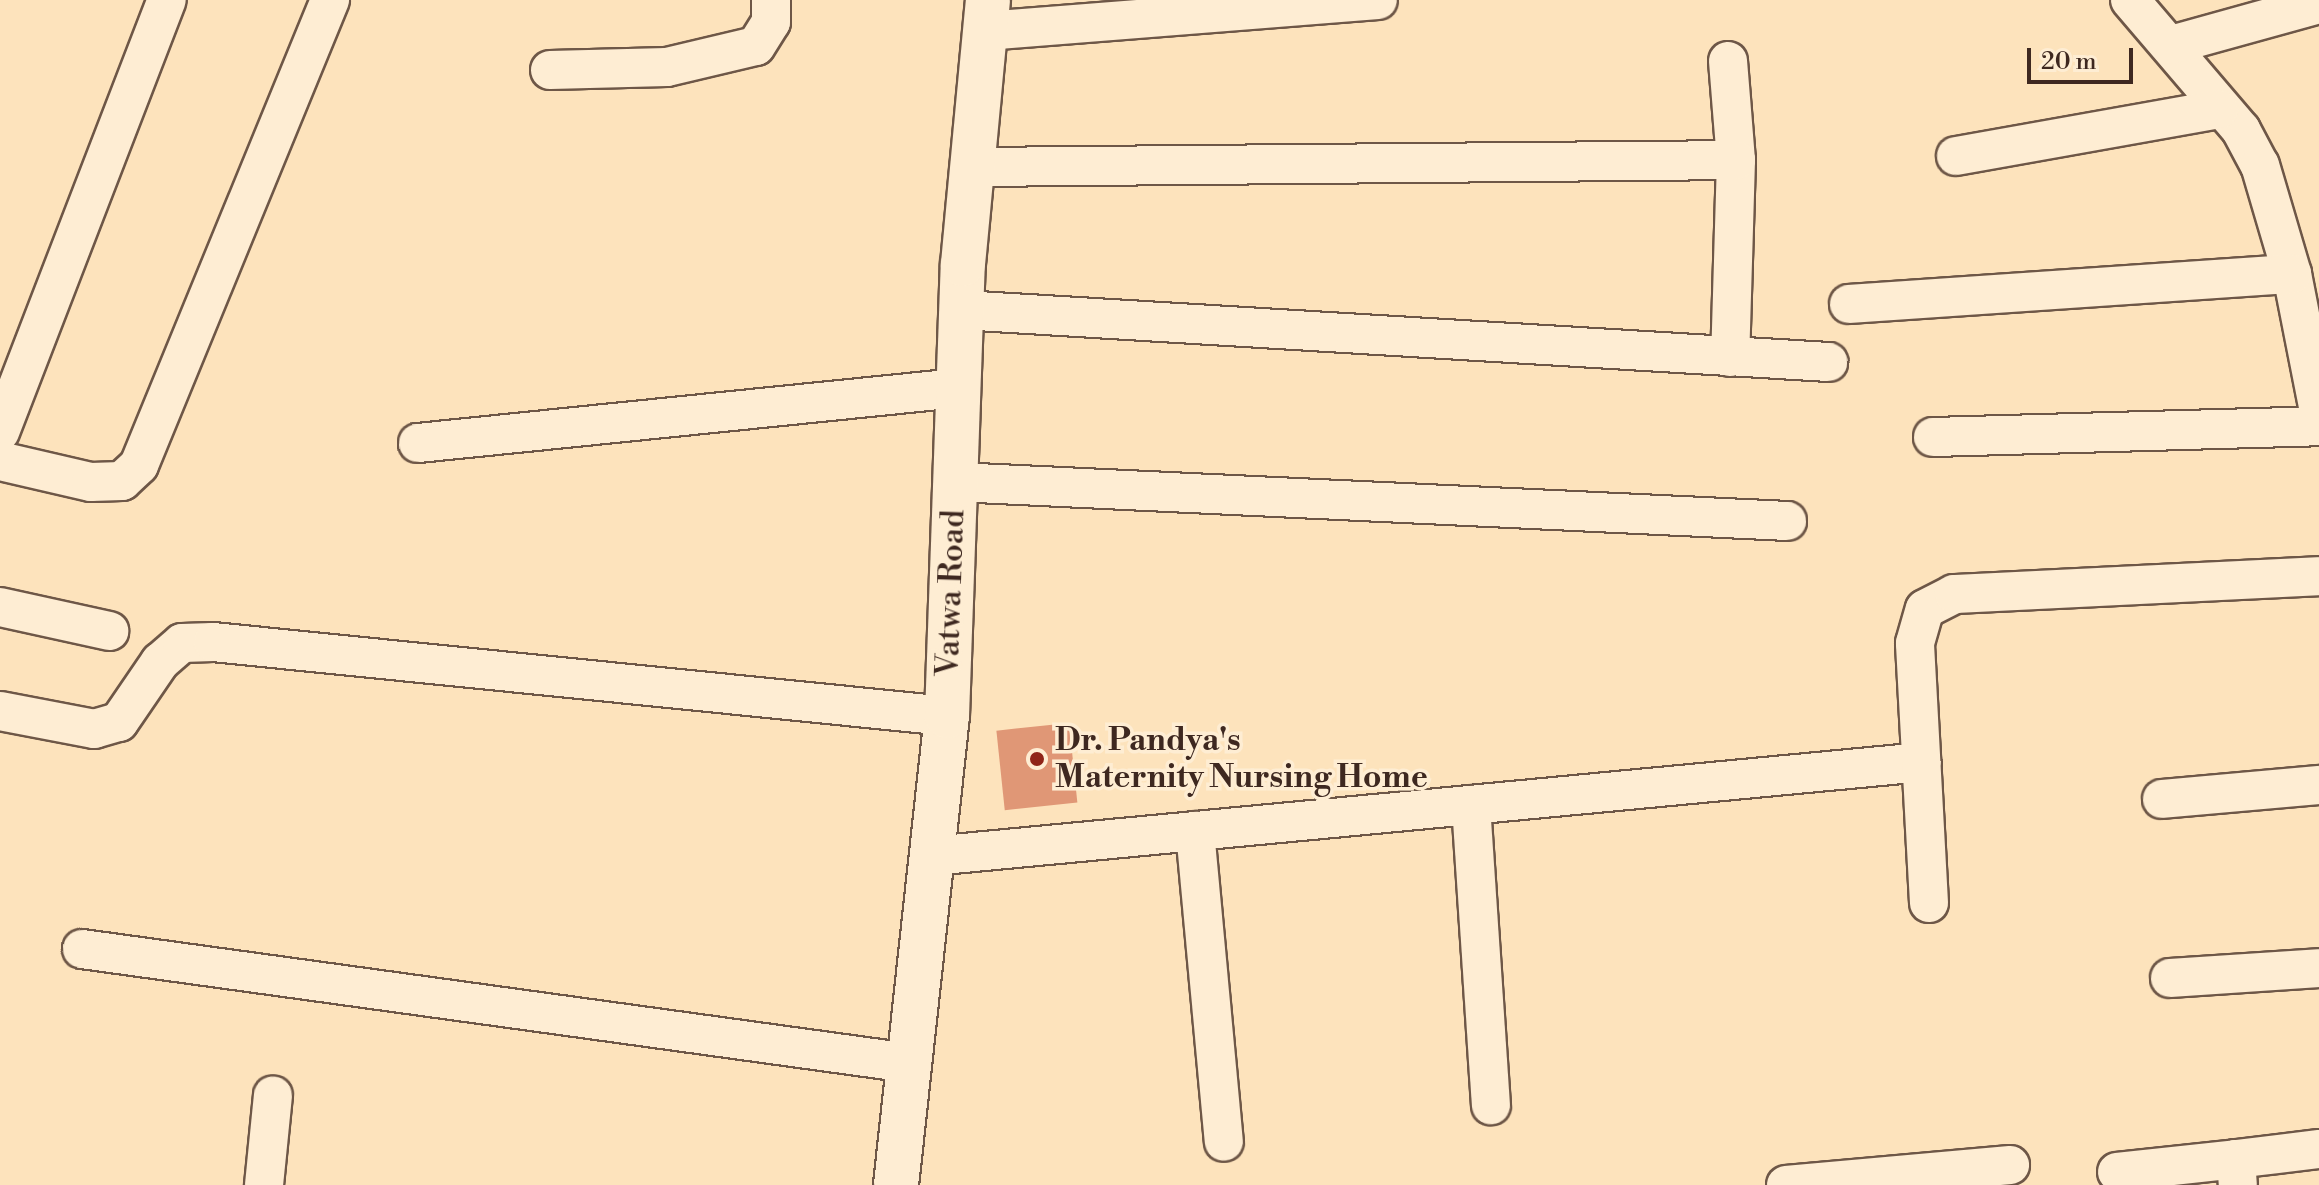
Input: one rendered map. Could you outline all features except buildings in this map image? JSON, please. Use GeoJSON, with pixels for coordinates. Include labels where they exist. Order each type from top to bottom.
{"type":"FeatureCollection","features":[{"type":"Feature","properties":{"kind":"main road","name":"Vatwa Road"},"geometry":{"type":"LineString","coordinates":[[896,1185],[947,716],[961,310],[986,16]]}},
{"type":"Feature","properties":{"kind":"street"},"geometry":{"type":"LineString","coordinates":[[0,432],[167,0]]}},
{"type":"Feature","properties":{"kind":"street"},"geometry":{"type":"LineString","coordinates":[[0,461],[91,482],[122,481],[139,465],[330,0]]}},
{"type":"Feature","properties":{"kind":"street"},"geometry":{"type":"LineString","coordinates":[[550,70],[667,67],[756,46],[771,22],[771,0]]}},
{"type":"Feature","properties":{"kind":"street"},"geometry":{"type":"LineString","coordinates":[[2130,0],[2171,45],[2219,109],[2241,130],[2260,165],[2292,274],[2319,411]]}},
{"type":"Feature","properties":{"kind":"street"},"geometry":{"type":"LineString","coordinates":[[986,16],[1362,1]]}},
{"type":"Feature","properties":{"kind":"street"},"geometry":{"type":"LineString","coordinates":[[2171,45],[2319,4]]}},
{"type":"Feature","properties":{"kind":"street"},"geometry":{"type":"LineString","coordinates":[[1728,61],[1736,160],[1730,357]]}},
{"type":"Feature","properties":{"kind":"street"},"geometry":{"type":"LineString","coordinates":[[1956,156],[2219,109]]}},
{"type":"Feature","properties":{"kind":"street"},"geometry":{"type":"LineString","coordinates":[[972,167],[1736,160]]}},
{"type":"Feature","properties":{"kind":"street"},"geometry":{"type":"LineString","coordinates":[[1849,304],[2292,274]]}},
{"type":"Feature","properties":{"kind":"street"},"geometry":{"type":"LineString","coordinates":[[961,310],[1828,362]]}},
{"type":"Feature","properties":{"kind":"street"},"geometry":{"type":"LineString","coordinates":[[418,443],[958,388]]}},
{"type":"Feature","properties":{"kind":"street"},"geometry":{"type":"LineString","coordinates":[[1933,437],[2319,426]]}},
{"type":"Feature","properties":{"kind":"street"},"geometry":{"type":"LineString","coordinates":[[955,482],[1787,521]]}},
{"type":"Feature","properties":{"kind":"street"},"geometry":{"type":"LineString","coordinates":[[1929,903],[1915,643],[1925,609],[1954,594],[2319,576]]}},
{"type":"Feature","properties":{"kind":"street"},"geometry":{"type":"LineString","coordinates":[[0,607],[109,631]]}},
{"type":"Feature","properties":{"kind":"street"},"geometry":{"type":"LineString","coordinates":[[0,711],[94,729],[119,722],[160,662],[182,643],[213,642],[947,716]]}},
{"type":"Feature","properties":{"kind":"street"},"geometry":{"type":"LineString","coordinates":[[932,856],[1922,762]]}},
{"type":"Feature","properties":{"kind":"street"},"geometry":{"type":"LineString","coordinates":[[2162,799],[2319,785]]}},
{"type":"Feature","properties":{"kind":"street"},"geometry":{"type":"LineString","coordinates":[[1471,805],[1491,1105]]}},
{"type":"Feature","properties":{"kind":"street"},"geometry":{"type":"LineString","coordinates":[[1195,831],[1224,1142]]}},
{"type":"Feature","properties":{"kind":"street"},"geometry":{"type":"LineString","coordinates":[[82,949],[909,1063]]}},
{"type":"Feature","properties":{"kind":"street"},"geometry":{"type":"LineString","coordinates":[[2170,978],[2319,968]]}},
{"type":"Feature","properties":{"kind":"street"},"geometry":{"type":"LineString","coordinates":[[264,1185],[273,1095]]}},
{"type":"Feature","properties":{"kind":"street"},"geometry":{"type":"LineString","coordinates":[[2117,1172],[2237,1172],[2319,1149]]}},
{"type":"Feature","properties":{"kind":"street"},"geometry":{"type":"LineString","coordinates":[[1786,1185],[2010,1165]]}},
{"type":"Feature","properties":{"kind":"place","name":"Dr. Pandya's Maternity Nursing Home"},"geometry":{"type":"Point","coordinates":[1037,759]}}]}
